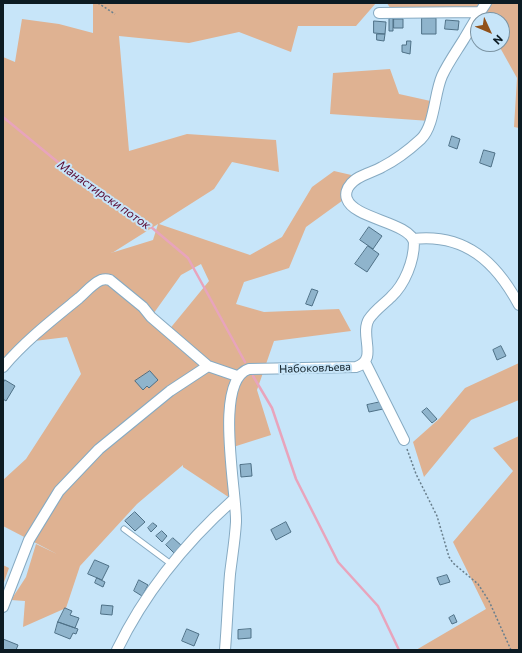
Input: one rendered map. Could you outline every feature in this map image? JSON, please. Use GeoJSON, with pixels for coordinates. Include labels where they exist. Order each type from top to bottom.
{"type":"FeatureCollection","features":[{"type":"Feature","properties":{"kind":"street"},"geometry":{"type":"LineString","coordinates":[[479,12],[486,3]]}},
{"type":"Feature","properties":{"kind":"street"},"geometry":{"type":"LineString","coordinates":[[379,13],[470,12]]}},
{"type":"Feature","properties":{"kind":"street"},"geometry":{"type":"LineString","coordinates":[[470,27],[448,63],[441,78],[428,127],[424,135],[402,155],[382,168],[360,177],[350,184],[346,192],[346,198],[355,209],[398,228],[413,239],[426,237],[442,239],[458,243],[475,251],[489,262],[510,288],[519,305]]}},
{"type":"Feature","properties":{"kind":"street","name":"Набоковљева"},"geometry":{"type":"LineString","coordinates":[[237,376],[242,371],[249,369],[356,367],[365,362],[368,354],[366,324],[372,314],[401,286],[408,272],[414,246],[413,239]]}},
{"type":"Feature","properties":{"kind":"street"},"geometry":{"type":"LineString","coordinates":[[3,367],[25,344],[66,307],[88,289],[101,280],[106,279],[115,284],[143,307],[151,317],[208,366],[237,376],[233,388],[229,432],[233,500],[236,521],[225,650]]}},
{"type":"Feature","properties":{"kind":"street"},"geometry":{"type":"LineString","coordinates":[[365,362],[404,440]]}},
{"type":"Feature","properties":{"kind":"street"},"geometry":{"type":"LineString","coordinates":[[3,607],[29,540],[59,491],[99,449],[170,391],[208,366]]}},
{"type":"Feature","properties":{"kind":"street"},"geometry":{"type":"LineString","coordinates":[[117,650],[142,604],[171,564],[203,528],[233,500]]}},
{"type":"Feature","properties":{"kind":"lane"},"geometry":{"type":"LineString","coordinates":[[124,529],[171,564]]}},
{"type":"Feature","properties":{"kind":"path"},"geometry":{"type":"LineString","coordinates":[[98,3],[115,14]]}},
{"type":"Feature","properties":{"kind":"path"},"geometry":{"type":"LineString","coordinates":[[404,440],[416,474],[437,516],[449,557],[453,563],[473,578],[483,591],[511,650]]}},
{"type":"Feature","properties":{"kind":"shaded area"},"geometry":{"type":"Polygon","coordinates":[[[93,3],[376,3],[356,26],[298,26],[291,52],[239,32],[189,43],[119,36],[129,151],[187,134],[276,140],[279,172],[232,162],[214,189],[159,224],[250,255],[282,237],[312,187],[334,171],[360,177],[346,198],[306,227],[289,268],[244,282],[236,304],[264,312],[339,309],[351,331],[274,341],[257,390],[271,435],[230,448],[233,500],[183,467],[183,465],[137,504],[80,566],[66,608],[23,627],[25,601],[11,600],[26,577],[36,544],[57,554],[3,526],[3,480],[26,459],[81,374],[67,337],[18,343],[3,359],[3,57],[15,62],[22,19],[59,24],[93,33],[93,3]],[[158,224],[113,252],[153,240],[158,224]],[[201,264],[181,275],[151,317],[168,331],[209,281],[201,264]]]}},
{"type":"Feature","properties":{"kind":"shaded area"},"geometry":{"type":"Polygon","coordinates":[[[387,3],[519,3],[519,128],[514,127],[517,78],[502,52],[510,52],[510,12],[392,11],[387,3]]]}},
{"type":"Feature","properties":{"kind":"shaded area"},"geometry":{"type":"Polygon","coordinates":[[[390,69],[399,94],[435,102],[430,121],[330,114],[333,73],[390,69]]]}},
{"type":"Feature","properties":{"kind":"shaded area"},"geometry":{"type":"Polygon","coordinates":[[[519,363],[519,400],[471,420],[424,477],[413,442],[440,418],[465,388],[519,363]]]}},
{"type":"Feature","properties":{"kind":"shaded area"},"geometry":{"type":"Polygon","coordinates":[[[519,436],[519,650],[416,650],[486,609],[453,542],[513,471],[493,448],[519,436]]]}},
{"type":"Feature","properties":{"kind":"shaded area"},"geometry":{"type":"Polygon","coordinates":[[[3,565],[9,568],[3,585],[3,565]]]}},
{"type":"Feature","properties":{"kind":"building"},"geometry":{"type":"Polygon","coordinates":[[[393,18],[393,31],[389,31],[389,19],[393,18]]]}},
{"type":"Feature","properties":{"kind":"building"},"geometry":{"type":"Polygon","coordinates":[[[422,18],[436,18],[436,34],[422,34],[422,18]]]}},
{"type":"Feature","properties":{"kind":"building"},"geometry":{"type":"Polygon","coordinates":[[[394,19],[403,19],[403,28],[394,28],[394,19]]]}},
{"type":"Feature","properties":{"kind":"building"},"geometry":{"type":"Polygon","coordinates":[[[446,20],[459,21],[458,30],[445,29],[446,20]]]}},
{"type":"Feature","properties":{"kind":"building"},"geometry":{"type":"Polygon","coordinates":[[[374,21],[386,22],[385,34],[374,33],[374,21]]]}},
{"type":"Feature","properties":{"kind":"building"},"geometry":{"type":"Polygon","coordinates":[[[377,34],[385,34],[384,41],[377,40],[377,34]]]}},
{"type":"Feature","properties":{"kind":"building"},"geometry":{"type":"Polygon","coordinates":[[[407,41],[411,41],[410,54],[402,52],[402,45],[406,45],[407,41]]]}},
{"type":"Feature","properties":{"kind":"building"},"geometry":{"type":"Polygon","coordinates":[[[452,136],[460,139],[457,149],[449,146],[452,136]]]}},
{"type":"Feature","properties":{"kind":"building"},"geometry":{"type":"Polygon","coordinates":[[[484,150],[495,153],[491,167],[480,163],[484,150]]]}},
{"type":"Feature","properties":{"kind":"building"},"geometry":{"type":"Polygon","coordinates":[[[369,227],[382,236],[373,249],[360,240],[369,227]]]}},
{"type":"Feature","properties":{"kind":"building"},"geometry":{"type":"Polygon","coordinates":[[[368,246],[379,254],[367,272],[355,264],[368,246]]]}},
{"type":"Feature","properties":{"kind":"building"},"geometry":{"type":"Polygon","coordinates":[[[312,289],[318,291],[312,306],[306,304],[312,289]]]}},
{"type":"Feature","properties":{"kind":"building"},"geometry":{"type":"Polygon","coordinates":[[[501,346],[506,356],[497,360],[493,350],[501,346]]]}},
{"type":"Feature","properties":{"kind":"building"},"geometry":{"type":"Polygon","coordinates":[[[150,371],[158,380],[149,388],[147,386],[143,390],[135,381],[150,371]]]}},
{"type":"Feature","properties":{"kind":"building"},"geometry":{"type":"Polygon","coordinates":[[[5,380],[15,386],[6,401],[3,399],[3,384],[5,380]]]}},
{"type":"Feature","properties":{"kind":"building"},"geometry":{"type":"Polygon","coordinates":[[[381,402],[383,409],[369,412],[367,405],[381,402]]]}},
{"type":"Feature","properties":{"kind":"building"},"geometry":{"type":"Polygon","coordinates":[[[427,408],[437,419],[432,423],[422,412],[427,408]]]}},
{"type":"Feature","properties":{"kind":"building"},"geometry":{"type":"Polygon","coordinates":[[[251,464],[252,476],[241,477],[240,465],[251,464]]]}},
{"type":"Feature","properties":{"kind":"building"},"geometry":{"type":"Polygon","coordinates":[[[135,512],[145,522],[135,531],[125,521],[135,512]]]}},
{"type":"Feature","properties":{"kind":"building"},"geometry":{"type":"Polygon","coordinates":[[[286,522],[291,532],[276,540],[271,530],[286,522]]]}},
{"type":"Feature","properties":{"kind":"building"},"geometry":{"type":"Polygon","coordinates":[[[153,523],[157,526],[151,532],[148,528],[153,523]]]}},
{"type":"Feature","properties":{"kind":"building"},"geometry":{"type":"Polygon","coordinates":[[[162,531],[167,536],[162,542],[156,536],[162,531]]]}},
{"type":"Feature","properties":{"kind":"building"},"geometry":{"type":"Polygon","coordinates":[[[173,538],[182,546],[175,554],[166,545],[173,538]]]}},
{"type":"Feature","properties":{"kind":"building"},"geometry":{"type":"Polygon","coordinates":[[[95,560],[109,566],[102,580],[88,574],[95,560]]]}},
{"type":"Feature","properties":{"kind":"building"},"geometry":{"type":"Polygon","coordinates":[[[447,575],[450,582],[440,585],[437,578],[447,575]]]}},
{"type":"Feature","properties":{"kind":"building"},"geometry":{"type":"Polygon","coordinates":[[[97,578],[105,582],[103,587],[95,583],[97,578]]]}},
{"type":"Feature","properties":{"kind":"building"},"geometry":{"type":"Polygon","coordinates":[[[139,580],[148,585],[142,596],[134,591],[139,580]]]}},
{"type":"Feature","properties":{"kind":"building"},"geometry":{"type":"Polygon","coordinates":[[[102,605],[113,606],[112,615],[101,614],[102,605]]]}},
{"type":"Feature","properties":{"kind":"building"},"geometry":{"type":"Polygon","coordinates":[[[65,608],[72,611],[70,615],[79,618],[75,628],[58,622],[65,608]]]}},
{"type":"Feature","properties":{"kind":"building"},"geometry":{"type":"Polygon","coordinates":[[[454,615],[457,622],[452,624],[449,618],[454,615]]]}},
{"type":"Feature","properties":{"kind":"building"},"geometry":{"type":"Polygon","coordinates":[[[58,622],[78,629],[76,634],[73,633],[70,639],[55,633],[58,622]]]}},
{"type":"Feature","properties":{"kind":"building"},"geometry":{"type":"Polygon","coordinates":[[[187,629],[199,634],[194,646],[182,641],[187,629]]]}},
{"type":"Feature","properties":{"kind":"building"},"geometry":{"type":"Polygon","coordinates":[[[251,629],[251,638],[238,639],[238,630],[251,629]]]}},
{"type":"Feature","properties":{"kind":"building"},"geometry":{"type":"Polygon","coordinates":[[[3,639],[18,645],[16,650],[3,650],[3,639]]]}},
{"type":"Feature","properties":{"kind":"waterway","name":"Манастирски поток"},"geometry":{"type":"LineString","coordinates":[[3,117],[76,177],[138,216],[188,258],[245,362]]}},
{"type":"Feature","properties":{"kind":"waterway","name":"Манастирски поток"},"geometry":{"type":"LineString","coordinates":[[253,376],[272,408],[296,479],[338,562],[378,606],[399,650]]}}]}
